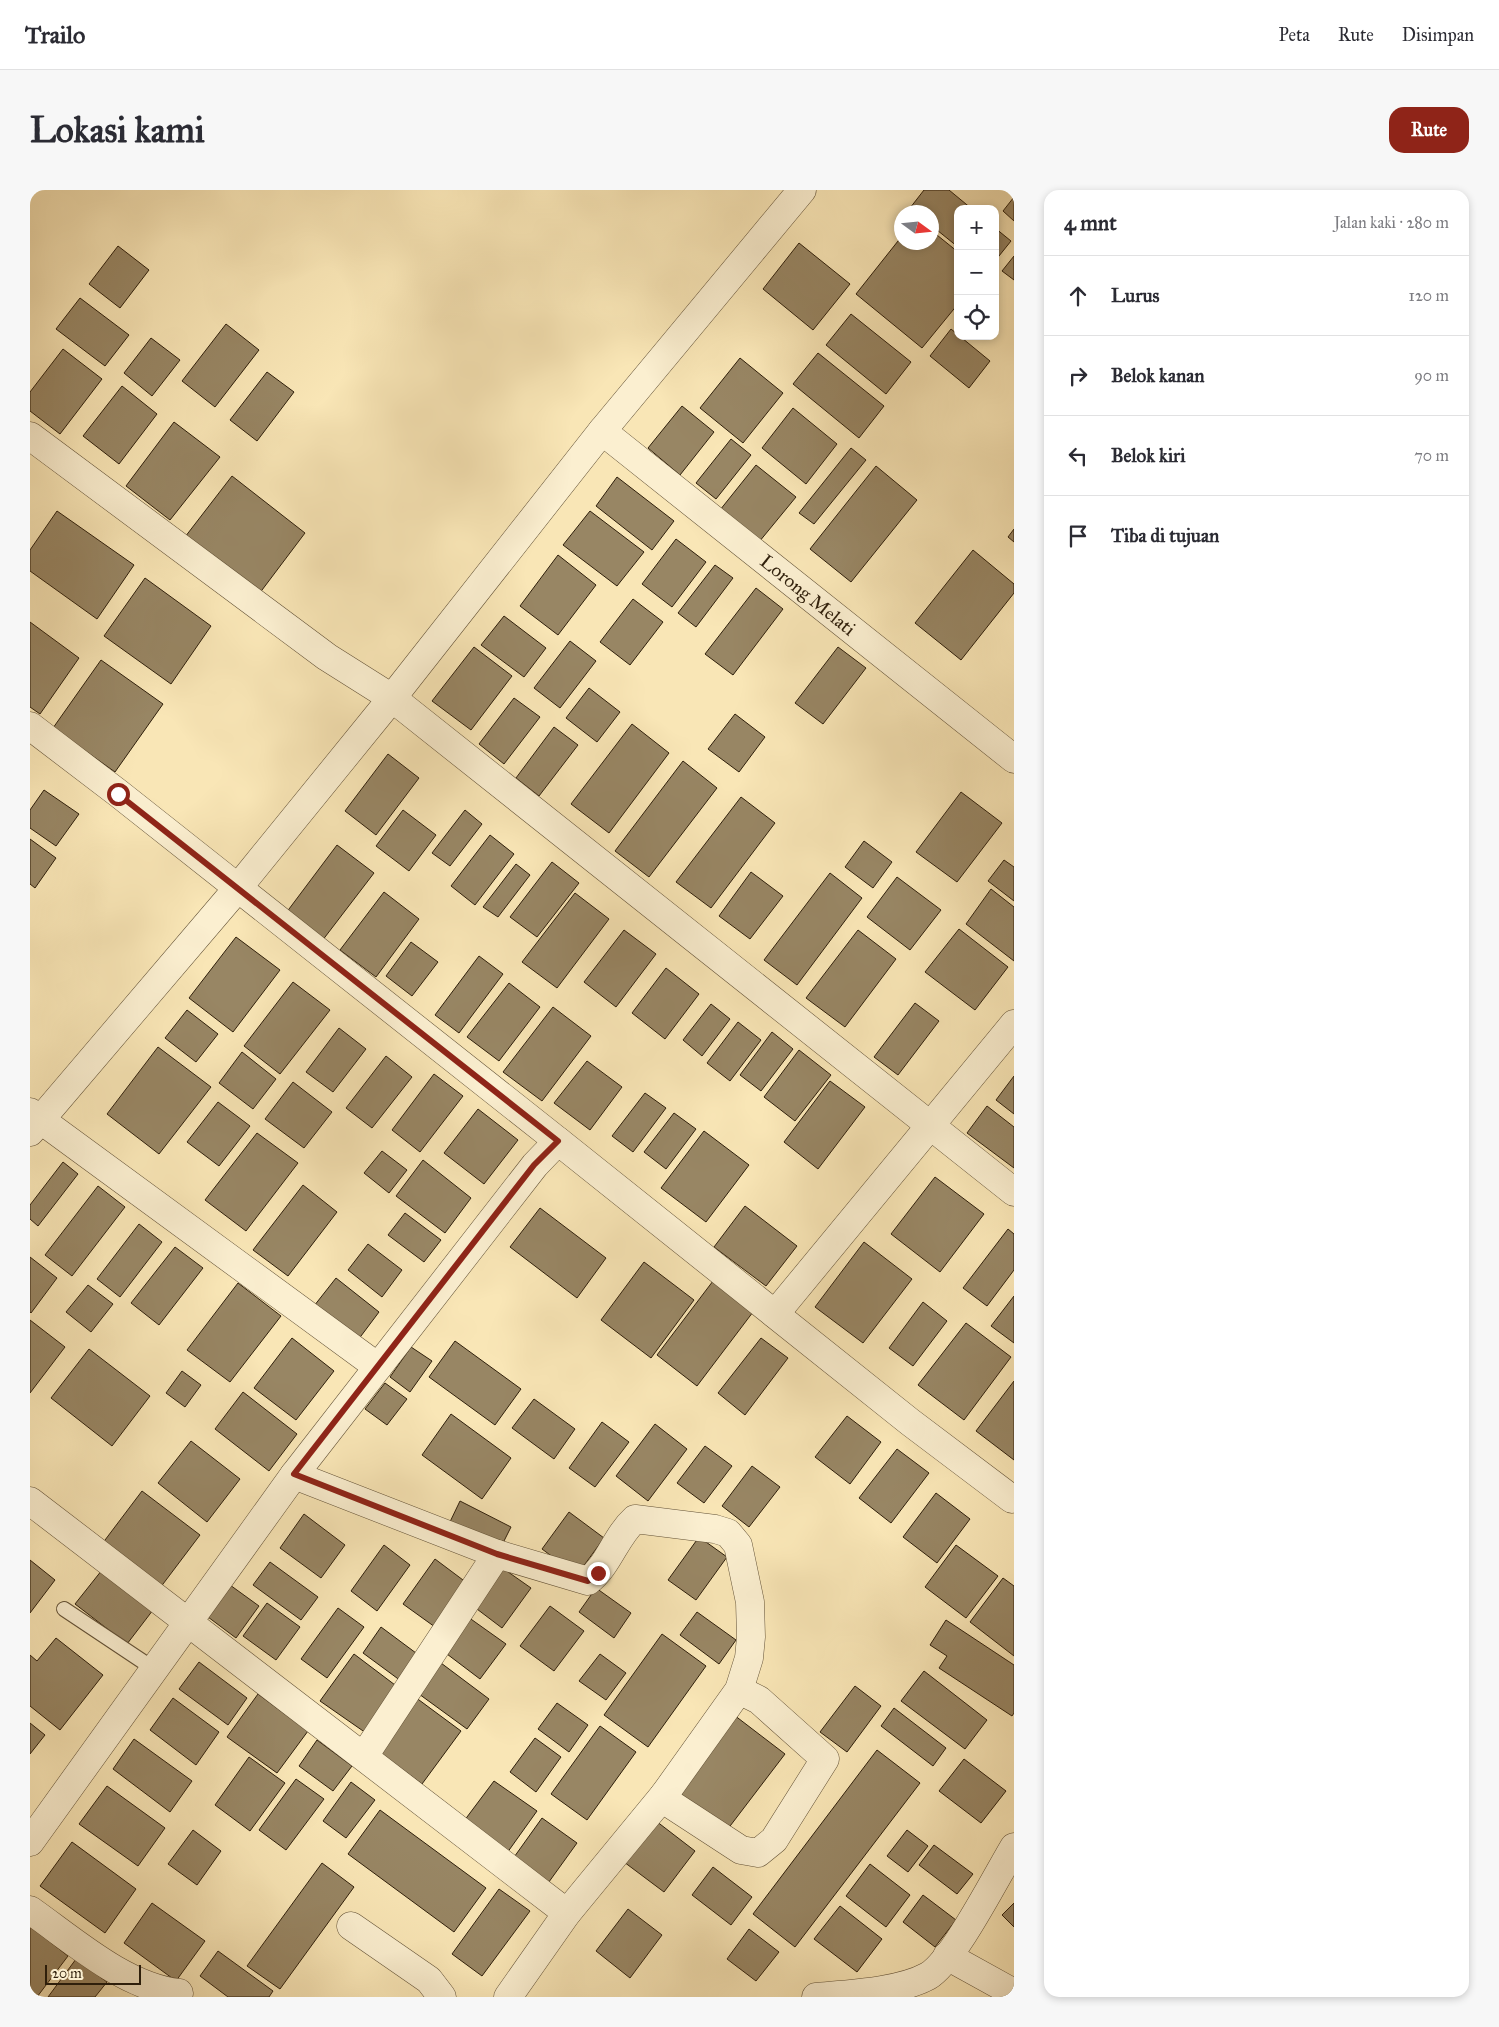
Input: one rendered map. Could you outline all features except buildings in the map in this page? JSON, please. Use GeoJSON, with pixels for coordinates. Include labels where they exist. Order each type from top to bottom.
{"type":"FeatureCollection","features":[{"type":"Feature","properties":{"kind":"street"},"geometry":{"type":"LineString","coordinates":[[378,1367],[33,1121],[237,889],[392,698],[602,431],[802,190]]}},
{"type":"Feature","properties":{"kind":"street","name":"Lorong Melati"},"geometry":{"type":"LineString","coordinates":[[602,431],[1014,760]]}},
{"type":"Feature","properties":{"kind":"street"},"geometry":{"type":"LineString","coordinates":[[30,436],[327,657],[392,698],[928,1126],[1014,1192]]}},
{"type":"Feature","properties":{"kind":"street"},"geometry":{"type":"LineString","coordinates":[[30,726],[558,1141],[910,1422],[1012,1500]]}},
{"type":"Feature","properties":{"kind":"street"},"geometry":{"type":"LineString","coordinates":[[775,1314],[1014,1024]]}},
{"type":"Feature","properties":{"kind":"street"},"geometry":{"type":"LineString","coordinates":[[30,1842],[294,1474],[534,1165],[558,1141]]}},
{"type":"Feature","properties":{"kind":"street"},"geometry":{"type":"LineString","coordinates":[[294,1474],[497,1554],[588,1581],[598,1573],[624,1528],[634,1519],[715,1529],[728,1533],[738,1545],[750,1602],[751,1637],[749,1658],[739,1690],[664,1795],[567,1914],[508,1997]]}},
{"type":"Feature","properties":{"kind":"street"},"geometry":{"type":"LineString","coordinates":[[30,1501],[567,1914]]}},
{"type":"Feature","properties":{"kind":"street"},"geometry":{"type":"LineString","coordinates":[[364,1756],[497,1554]]}},
{"type":"Feature","properties":{"kind":"street"},"geometry":{"type":"LineString","coordinates":[[664,1795],[672,1805],[740,1850],[758,1853],[774,1840],[826,1759],[759,1700],[739,1690]]}},
{"type":"Feature","properties":{"kind":"street"},"geometry":{"type":"LineString","coordinates":[[816,1997],[914,1982],[930,1975],[947,1956],[1014,1847]]}},
{"type":"Feature","properties":{"kind":"street"},"geometry":{"type":"LineString","coordinates":[[30,1910],[136,1982],[159,1990],[180,1993]]}},
{"type":"Feature","properties":{"kind":"street"},"geometry":{"type":"LineString","coordinates":[[351,1926],[429,1980],[442,1997]]}},
{"type":"Feature","properties":{"kind":"street"},"geometry":{"type":"LineString","coordinates":[[947,1956],[1010,1994]]}},
{"type":"Feature","properties":{"kind":"lane"},"geometry":{"type":"LineString","coordinates":[[64,1609],[154,1669]]}},
{"type":"Feature","properties":{"kind":"route"},"geometry":{"type":"LineString","coordinates":[[118,794],[558,1141],[534,1165],[294,1474],[497,1554],[569,1577],[588,1581],[598,1573]]}}]}
